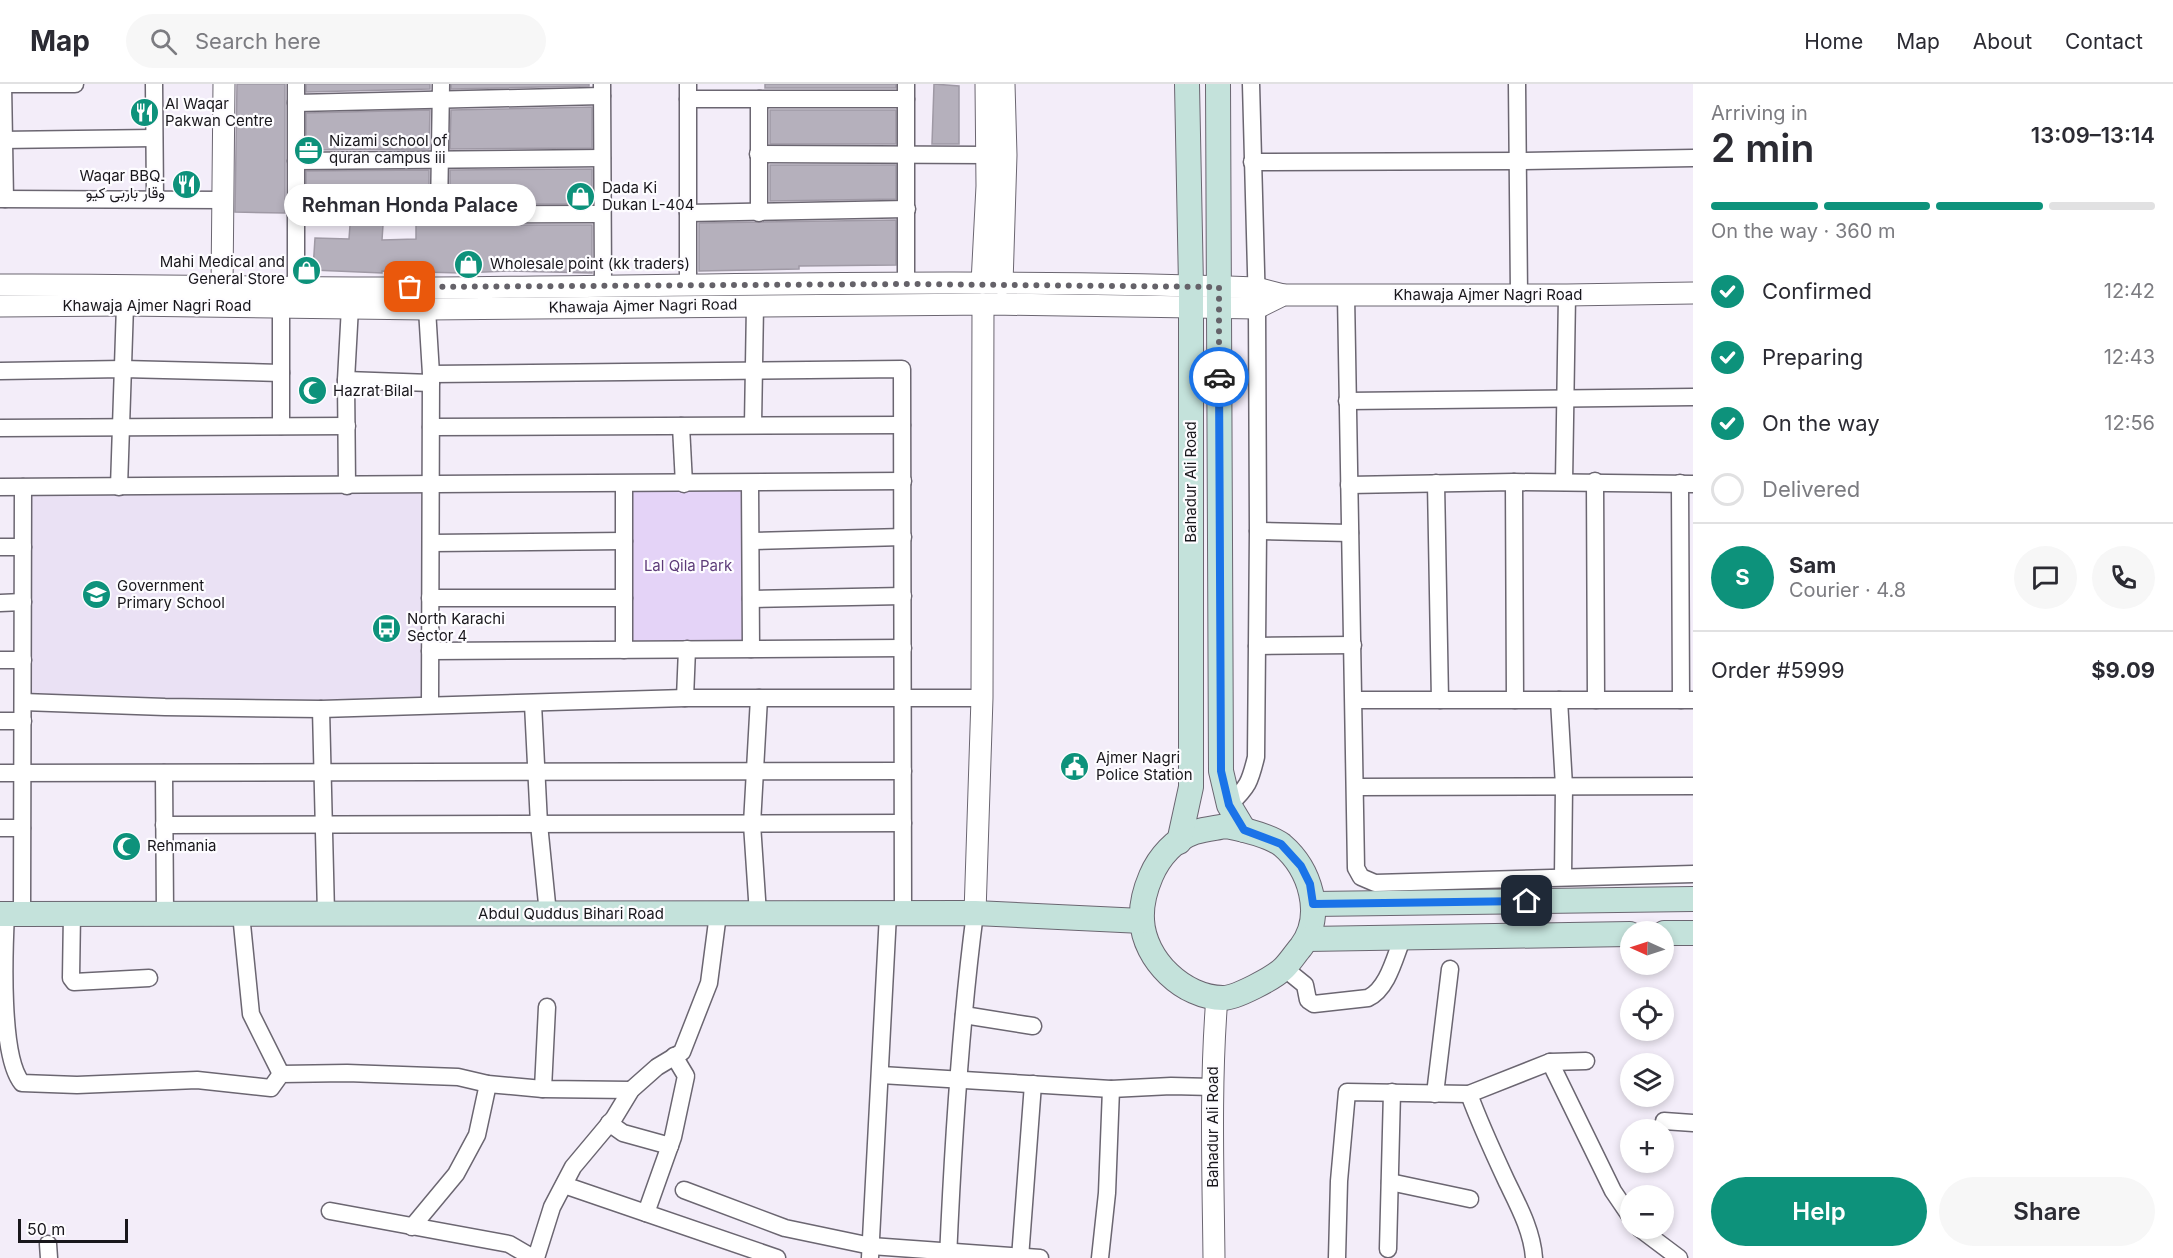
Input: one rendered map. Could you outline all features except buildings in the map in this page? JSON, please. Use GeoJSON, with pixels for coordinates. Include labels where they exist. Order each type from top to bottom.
{"type":"FeatureCollection","features":[{"type":"Feature","properties":{"kind":"main road","name":"Bahadur Ali Road"},"geometry":{"type":"LineString","coordinates":[[1179,842],[1191,787],[1191,296],[1187,84]]}},
{"type":"Feature","properties":{"kind":"main road","name":"Bahadur Ali Road"},"geometry":{"type":"LineString","coordinates":[[1218,84],[1221,771],[1229,805],[1244,830]]}},
{"type":"Feature","properties":{"kind":"main road"},"geometry":{"type":"LineString","coordinates":[[1226,825],[1281,844],[1301,866],[1310,884],[1313,904],[1307,939],[1284,968],[1257,986],[1225,999],[1196,993],[1170,977],[1152,953],[1142,921],[1144,891],[1156,864],[1169,849],[1179,842],[1194,832],[1226,825]]}},
{"type":"Feature","properties":{"kind":"main road"},"geometry":{"type":"LineString","coordinates":[[1313,904],[1693,899]]}},
{"type":"Feature","properties":{"kind":"main road","name":"Abdul Quddus Bihari Road"},"geometry":{"type":"LineString","coordinates":[[9,914],[975,913],[1142,921]]}},
{"type":"Feature","properties":{"kind":"main road"},"geometry":{"type":"LineString","coordinates":[[1674,933],[1693,933]]}},
{"type":"Feature","properties":{"kind":"main road"},"geometry":{"type":"LineString","coordinates":[[1307,939],[1620,934]]}},
{"type":"Feature","properties":{"kind":"street"},"geometry":{"type":"LineString","coordinates":[[75,84],[2,84],[2,199],[224,200]]}},
{"type":"Feature","properties":{"kind":"street"},"geometry":{"type":"LineString","coordinates":[[154,84],[155,199]]}},
{"type":"Feature","properties":{"kind":"street"},"geometry":{"type":"LineString","coordinates":[[222,286],[224,84]]}},
{"type":"Feature","properties":{"kind":"street"},"geometry":{"type":"LineString","coordinates":[[296,84],[296,286]]}},
{"type":"Feature","properties":{"kind":"street"},"geometry":{"type":"LineString","coordinates":[[948,1254],[958,1079],[975,913],[982,698],[989,290],[986,84]]}},
{"type":"Feature","properties":{"kind":"street"},"geometry":{"type":"LineString","coordinates":[[989,290],[1005,165],[1004,84]]}},
{"type":"Feature","properties":{"kind":"street"},"geometry":{"type":"LineString","coordinates":[[1229,805],[1245,790],[1256,757],[1257,298],[1251,84]]}},
{"type":"Feature","properties":{"kind":"street"},"geometry":{"type":"LineString","coordinates":[[1517,84],[1518,295]]}},
{"type":"Feature","properties":{"kind":"street"},"geometry":{"type":"LineString","coordinates":[[296,103],[441,92],[602,90],[603,286]]}},
{"type":"Feature","properties":{"kind":"street"},"geometry":{"type":"LineString","coordinates":[[688,285],[688,91],[759,99],[906,91],[906,284]]}},
{"type":"Feature","properties":{"kind":"street"},"geometry":{"type":"LineString","coordinates":[[439,214],[441,92]]}},
{"type":"Feature","properties":{"kind":"street"},"geometry":{"type":"LineString","coordinates":[[759,99],[759,213]]}},
{"type":"Feature","properties":{"kind":"street"},"geometry":{"type":"LineString","coordinates":[[2,140],[154,138]]}},
{"type":"Feature","properties":{"kind":"street"},"geometry":{"type":"LineString","coordinates":[[758,154],[988,155]]}},
{"type":"Feature","properties":{"kind":"street"},"geometry":{"type":"LineString","coordinates":[[296,161],[602,158]]}},
{"type":"Feature","properties":{"kind":"street"},"geometry":{"type":"LineString","coordinates":[[1252,162],[1693,158]]}},
{"type":"Feature","properties":{"kind":"street"},"geometry":{"type":"LineString","coordinates":[[688,213],[907,209]]}},
{"type":"Feature","properties":{"kind":"street"},"geometry":{"type":"LineString","coordinates":[[296,215],[602,214]]}},
{"type":"Feature","properties":{"kind":"street","name":"Khawaja Ajmer Nagri Road"},"geometry":{"type":"LineString","coordinates":[[0,285],[168,296],[280,307],[328,297],[603,286],[688,285],[906,284],[989,290],[1257,298],[1693,292]]}},
{"type":"Feature","properties":{"kind":"street","name":"Khawaja Ajmer Nagri Road"},"geometry":{"type":"LineString","coordinates":[[0,306],[125,305],[222,286],[296,286],[350,307],[428,309],[755,305],[989,290]]}},
{"type":"Feature","properties":{"kind":"street"},"geometry":{"type":"LineString","coordinates":[[1346,295],[1356,868],[1361,877],[1375,883],[1693,874]]}},
{"type":"Feature","properties":{"kind":"street"},"geometry":{"type":"LineString","coordinates":[[1564,482],[1567,295]]}},
{"type":"Feature","properties":{"kind":"street"},"geometry":{"type":"LineString","coordinates":[[119,487],[125,305]]}},
{"type":"Feature","properties":{"kind":"street"},"geometry":{"type":"LineString","coordinates":[[753,425],[755,305]]}},
{"type":"Feature","properties":{"kind":"street"},"geometry":{"type":"LineString","coordinates":[[280,307],[281,426]]}},
{"type":"Feature","properties":{"kind":"street"},"geometry":{"type":"LineString","coordinates":[[347,486],[346,380],[350,307]]}},
{"type":"Feature","properties":{"kind":"street"},"geometry":{"type":"LineString","coordinates":[[428,309],[432,486],[430,705]]}},
{"type":"Feature","properties":{"kind":"street"},"geometry":{"type":"LineString","coordinates":[[0,371],[123,369],[281,373]]}},
{"type":"Feature","properties":{"kind":"street"},"geometry":{"type":"LineString","coordinates":[[346,380],[753,370],[903,369],[903,823],[881,1075],[870,1252]]}},
{"type":"Feature","properties":{"kind":"street"},"geometry":{"type":"LineString","coordinates":[[1347,401],[1693,397]]}},
{"type":"Feature","properties":{"kind":"street"},"geometry":{"type":"LineString","coordinates":[[431,427],[903,424]]}},
{"type":"Feature","properties":{"kind":"street"},"geometry":{"type":"LineString","coordinates":[[0,428],[347,426]]}},
{"type":"Feature","properties":{"kind":"street"},"geometry":{"type":"LineString","coordinates":[[681,426],[684,483]]}},
{"type":"Feature","properties":{"kind":"street"},"geometry":{"type":"LineString","coordinates":[[0,487],[432,486],[903,481]]}},
{"type":"Feature","properties":{"kind":"street"},"geometry":{"type":"LineString","coordinates":[[1349,485],[1595,481],[1687,484],[1687,700],[1354,700]]}},
{"type":"Feature","properties":{"kind":"street"},"geometry":{"type":"LineString","coordinates":[[1595,481],[1596,700]]}},
{"type":"Feature","properties":{"kind":"street"},"geometry":{"type":"LineString","coordinates":[[1514,482],[1515,700]]}},
{"type":"Feature","properties":{"kind":"street"},"geometry":{"type":"LineString","coordinates":[[750,483],[751,649]]}},
{"type":"Feature","properties":{"kind":"street"},"geometry":{"type":"LineString","coordinates":[[1436,483],[1440,700]]}},
{"type":"Feature","properties":{"kind":"street"},"geometry":{"type":"LineString","coordinates":[[624,484],[624,650]]}},
{"type":"Feature","properties":{"kind":"street"},"geometry":{"type":"LineString","coordinates":[[23,487],[22,828],[9,914],[1,1022],[11,1068],[16,1078],[22,1083],[77,1085],[197,1080],[271,1088],[281,1074]]}},
{"type":"Feature","properties":{"kind":"street"},"geometry":{"type":"LineString","coordinates":[[1258,531],[1350,532]]}},
{"type":"Feature","properties":{"kind":"street"},"geometry":{"type":"LineString","coordinates":[[751,541],[903,537]]}},
{"type":"Feature","properties":{"kind":"street"},"geometry":{"type":"LineString","coordinates":[[431,543],[624,541]]}},
{"type":"Feature","properties":{"kind":"street"},"geometry":{"type":"LineString","coordinates":[[0,547],[23,547]]}},
{"type":"Feature","properties":{"kind":"street"},"geometry":{"type":"LineString","coordinates":[[751,599],[903,596]]}},
{"type":"Feature","properties":{"kind":"street"},"geometry":{"type":"LineString","coordinates":[[430,598],[624,598]]}},
{"type":"Feature","properties":{"kind":"street"},"geometry":{"type":"LineString","coordinates":[[0,603],[23,602]]}},
{"type":"Feature","properties":{"kind":"street"},"geometry":{"type":"LineString","coordinates":[[1257,646],[1353,645]]}},
{"type":"Feature","properties":{"kind":"street"},"geometry":{"type":"LineString","coordinates":[[430,651],[903,648]]}},
{"type":"Feature","properties":{"kind":"street"},"geometry":{"type":"LineString","coordinates":[[685,699],[687,649]]}},
{"type":"Feature","properties":{"kind":"street"},"geometry":{"type":"LineString","coordinates":[[0,660],[23,660]]}},
{"type":"Feature","properties":{"kind":"street"},"geometry":{"type":"LineString","coordinates":[[758,914],[752,824],[759,698]]}},
{"type":"Feature","properties":{"kind":"street"},"geometry":{"type":"LineString","coordinates":[[23,702],[321,710],[685,699],[982,698]]}},
{"type":"Feature","properties":{"kind":"street"},"geometry":{"type":"LineString","coordinates":[[1558,700],[1564,786],[1563,877]]}},
{"type":"Feature","properties":{"kind":"street"},"geometry":{"type":"LineString","coordinates":[[533,704],[539,824],[548,914]]}},
{"type":"Feature","properties":{"kind":"street"},"geometry":{"type":"LineString","coordinates":[[321,710],[326,914]]}},
{"type":"Feature","properties":{"kind":"street"},"geometry":{"type":"LineString","coordinates":[[0,721],[22,720]]}},
{"type":"Feature","properties":{"kind":"street"},"geometry":{"type":"LineString","coordinates":[[0,773],[903,771]]}},
{"type":"Feature","properties":{"kind":"street"},"geometry":{"type":"LineString","coordinates":[[164,772],[165,913]]}},
{"type":"Feature","properties":{"kind":"street"},"geometry":{"type":"LineString","coordinates":[[1356,787],[1693,786]]}},
{"type":"Feature","properties":{"kind":"street"},"geometry":{"type":"LineString","coordinates":[[165,825],[903,823]]}},
{"type":"Feature","properties":{"kind":"street"},"geometry":{"type":"LineString","coordinates":[[0,828],[22,828]]}},
{"type":"Feature","properties":{"kind":"street"},"geometry":{"type":"LineString","coordinates":[[72,913],[71,978],[74,982],[149,978]]}},
{"type":"Feature","properties":{"kind":"street"},"geometry":{"type":"LineString","coordinates":[[240,914],[251,1014],[281,1074]]}},
{"type":"Feature","properties":{"kind":"street"},"geometry":{"type":"LineString","coordinates":[[330,1211],[509,1244],[534,1258],[552,1207],[573,1167],[609,1123],[631,1090],[657,1066],[682,1052],[709,983],[718,914]]}},
{"type":"Feature","properties":{"kind":"street"},"geometry":{"type":"LineString","coordinates":[[1284,968],[1305,985],[1308,999],[1314,1004],[1368,998],[1374,995],[1386,978],[1403,937]]}},
{"type":"Feature","properties":{"kind":"street"},"geometry":{"type":"LineString","coordinates":[[1434,1094],[1450,969]]}},
{"type":"Feature","properties":{"kind":"street","name":"Bahadur Ali Road"},"geometry":{"type":"LineString","coordinates":[[1214,1258],[1213,1087],[1217,997]]}},
{"type":"Feature","properties":{"kind":"street"},"geometry":{"type":"LineString","coordinates":[[543,1089],[547,1007]]}},
{"type":"Feature","properties":{"kind":"street"},"geometry":{"type":"LineString","coordinates":[[964,1015],[1034,1026]]}},
{"type":"Feature","properties":{"kind":"street"},"geometry":{"type":"LineString","coordinates":[[646,1213],[670,1146],[686,1076],[674,1056]]}},
{"type":"Feature","properties":{"kind":"street"},"geometry":{"type":"LineString","coordinates":[[1337,1258],[1339,1180],[1346,1096],[1351,1091],[1469,1095],[1550,1062],[1586,1061]]}},
{"type":"Feature","properties":{"kind":"street"},"geometry":{"type":"LineString","coordinates":[[1550,1062],[1620,1201]]}},
{"type":"Feature","properties":{"kind":"street"},"geometry":{"type":"LineString","coordinates":[[281,1074],[347,1073],[458,1077],[488,1084],[543,1089],[631,1090]]}},
{"type":"Feature","properties":{"kind":"street"},"geometry":{"type":"LineString","coordinates":[[881,1075],[1111,1089],[1172,1086],[1213,1087]]}},
{"type":"Feature","properties":{"kind":"street"},"geometry":{"type":"LineString","coordinates":[[412,1227],[456,1174],[477,1135],[488,1084]]}},
{"type":"Feature","properties":{"kind":"street"},"geometry":{"type":"LineString","coordinates":[[1020,1257],[1033,1084]]}},
{"type":"Feature","properties":{"kind":"street"},"geometry":{"type":"LineString","coordinates":[[1100,1258],[1107,1193],[1111,1089]]}},
{"type":"Feature","properties":{"kind":"street"},"geometry":{"type":"LineString","coordinates":[[1388,1249],[1392,1092]]}},
{"type":"Feature","properties":{"kind":"street"},"geometry":{"type":"LineString","coordinates":[[1469,1095],[1522,1214],[1533,1244],[1534,1258]]}},
{"type":"Feature","properties":{"kind":"street"},"geometry":{"type":"LineString","coordinates":[[1674,1122],[1693,1123]]}},
{"type":"Feature","properties":{"kind":"street"},"geometry":{"type":"LineString","coordinates":[[609,1123],[623,1133],[670,1146]]}},
{"type":"Feature","properties":{"kind":"street"},"geometry":{"type":"LineString","coordinates":[[1390,1182],[1470,1199]]}},
{"type":"Feature","properties":{"kind":"street"},"geometry":{"type":"LineString","coordinates":[[564,1185],[646,1213],[743,1252],[777,1258]]}},
{"type":"Feature","properties":{"kind":"street"},"geometry":{"type":"LineString","coordinates":[[684,1190],[785,1228],[870,1252],[1040,1258]]}},
{"type":"Feature","properties":{"kind":"street"},"geometry":{"type":"LineString","coordinates":[[1654,1239],[1679,1258]]}},
{"type":"Feature","properties":{"kind":"shaded area"},"geometry":{"type":"Polygon","coordinates":[[[431,486],[429,702],[23,702],[23,487],[431,486]]]}},
{"type":"Feature","properties":{"kind":"green space","name":"Lal Qila Park"},"geometry":{"type":"Polygon","coordinates":[[[750,483],[751,649],[624,650],[624,484],[750,483]]]}},
{"type":"Feature","properties":{"kind":"way so far"},"geometry":{"type":"LineString","coordinates":[[410,287],[906,284],[1219,287],[1219,377]]}},
{"type":"Feature","properties":{"kind":"place","name":"Al Waqar Pakwan Centre"},"geometry":{"type":"Point","coordinates":[144,113]}},
{"type":"Feature","properties":{"kind":"place","name":"Nizami school of quran campus iii"},"geometry":{"type":"Point","coordinates":[308,150]}},
{"type":"Feature","properties":{"kind":"place","name":"Waqar BBQ۔ وقار باربی کیو"},"geometry":{"type":"Point","coordinates":[186,185]}},
{"type":"Feature","properties":{"kind":"place","name":"Dada Ki Dukan L-404"},"geometry":{"type":"Point","coordinates":[581,197]}},
{"type":"Feature","properties":{"kind":"place","name":"Wholesale point (kk traders)"},"geometry":{"type":"Point","coordinates":[469,264]}},
{"type":"Feature","properties":{"kind":"place","name":"Mahi Medical and General Store"},"geometry":{"type":"Point","coordinates":[306,271]}},
{"type":"Feature","properties":{"kind":"place","name":"Rehman Honda Palace"},"geometry":{"type":"Point","coordinates":[410,287]}},
{"type":"Feature","properties":{"kind":"place","name":"Hazrat Bilal"},"geometry":{"type":"Point","coordinates":[312,391]}},
{"type":"Feature","properties":{"kind":"place","name":"Government Primary School"},"geometry":{"type":"Point","coordinates":[96,595]}},
{"type":"Feature","properties":{"kind":"place","name":"North Karachi Sector 4"},"geometry":{"type":"Point","coordinates":[386,628]}},
{"type":"Feature","properties":{"kind":"place","name":"Ajmer Nagri Police Station"},"geometry":{"type":"Point","coordinates":[1075,767]}},
{"type":"Feature","properties":{"kind":"place","name":"Rehmania"},"geometry":{"type":"Point","coordinates":[126,846]}},
{"type":"Feature","properties":{"kind":"route"},"geometry":{"type":"LineString","coordinates":[[1219,377],[1221,771],[1229,805],[1244,830],[1281,844],[1301,866],[1310,884],[1313,904],[1527,901]]}}]}
